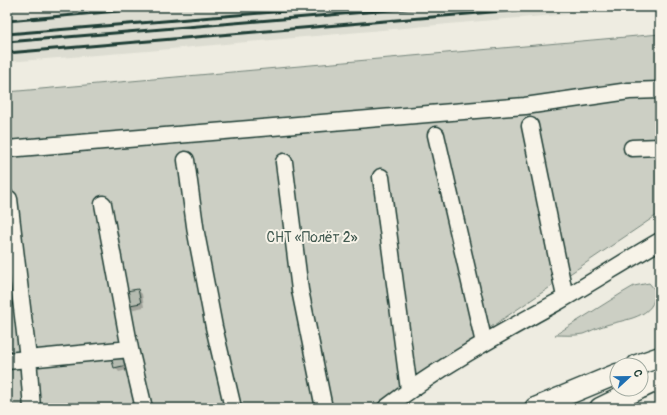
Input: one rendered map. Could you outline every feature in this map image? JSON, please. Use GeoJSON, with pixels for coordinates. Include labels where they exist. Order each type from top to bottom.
{"type":"FeatureCollection","features":[{"type":"Feature","properties":{"kind":"main road"},"geometry":{"type":"LineString","coordinates":[[649,361],[660,357]]}},
{"type":"Feature","properties":{"kind":"main road"},"geometry":{"type":"LineString","coordinates":[[534,408],[609,377]]}},
{"type":"Feature","properties":{"kind":"main road"},"geometry":{"type":"LineString","coordinates":[[649,384],[660,379]]}},
{"type":"Feature","properties":{"kind":"main road"},"geometry":{"type":"LineString","coordinates":[[600,408],[622,397]]}},
{"type":"Feature","properties":{"kind":"street"},"geometry":{"type":"LineString","coordinates":[[7,149],[525,106],[629,90],[660,90]]}},
{"type":"Feature","properties":{"kind":"street"},"geometry":{"type":"LineString","coordinates":[[530,126],[565,297]]}},
{"type":"Feature","properties":{"kind":"street"},"geometry":{"type":"LineString","coordinates":[[436,135],[484,343]]}},
{"type":"Feature","properties":{"kind":"street"},"geometry":{"type":"LineString","coordinates":[[632,148],[660,147]]}},
{"type":"Feature","properties":{"kind":"street"},"geometry":{"type":"LineString","coordinates":[[186,160],[196,233],[214,327],[233,408]]}},
{"type":"Feature","properties":{"kind":"street"},"geometry":{"type":"LineString","coordinates":[[284,162],[300,290],[324,408]]}},
{"type":"Feature","properties":{"kind":"street"},"geometry":{"type":"LineString","coordinates":[[380,177],[409,390]]}},
{"type":"Feature","properties":{"kind":"street"},"geometry":{"type":"LineString","coordinates":[[9,200],[28,358],[32,408]]}},
{"type":"Feature","properties":{"kind":"street"},"geometry":{"type":"LineString","coordinates":[[103,204],[130,349],[144,408]]}},
{"type":"Feature","properties":{"kind":"street"},"geometry":{"type":"LineString","coordinates":[[386,408],[409,390],[484,343],[660,241]]}},
{"type":"Feature","properties":{"kind":"street"},"geometry":{"type":"LineString","coordinates":[[7,361],[130,349]]}},
{"type":"Feature","properties":{"kind":"street"},"geometry":{"type":"LineString","coordinates":[[649,386],[660,384]]}},
{"type":"Feature","properties":{"kind":"shaded area"},"geometry":{"type":"Polygon","coordinates":[[[7,7],[660,7],[7,62],[7,7]]]}},
{"type":"Feature","properties":{"kind":"green space","name":"СНТ «Полёт 2»"},"geometry":{"type":"Polygon","coordinates":[[[660,34],[660,213],[371,408],[7,408],[7,92],[660,34]]]}},
{"type":"Feature","properties":{"kind":"green space"},"geometry":{"type":"Polygon","coordinates":[[[649,283],[655,290],[654,300],[651,307],[645,312],[629,319],[600,327],[583,334],[555,335],[634,286],[649,283]]]}},
{"type":"Feature","properties":{"kind":"building"},"geometry":{"type":"Polygon","coordinates":[[[138,289],[141,303],[124,306],[121,292],[138,289]]]}},
{"type":"Feature","properties":{"kind":"building"},"geometry":{"type":"Polygon","coordinates":[[[125,354],[127,365],[114,368],[111,357],[125,354]]]}},
{"type":"Feature","properties":{"kind":"railway"},"geometry":{"type":"LineString","coordinates":[[7,21],[162,7]]}},
{"type":"Feature","properties":{"kind":"railway"},"geometry":{"type":"LineString","coordinates":[[7,34],[335,7]]}},
{"type":"Feature","properties":{"kind":"railway"},"geometry":{"type":"LineString","coordinates":[[7,42],[426,7]]}},
{"type":"Feature","properties":{"kind":"railway"},"geometry":{"type":"LineString","coordinates":[[7,53],[551,7]]}}]}
